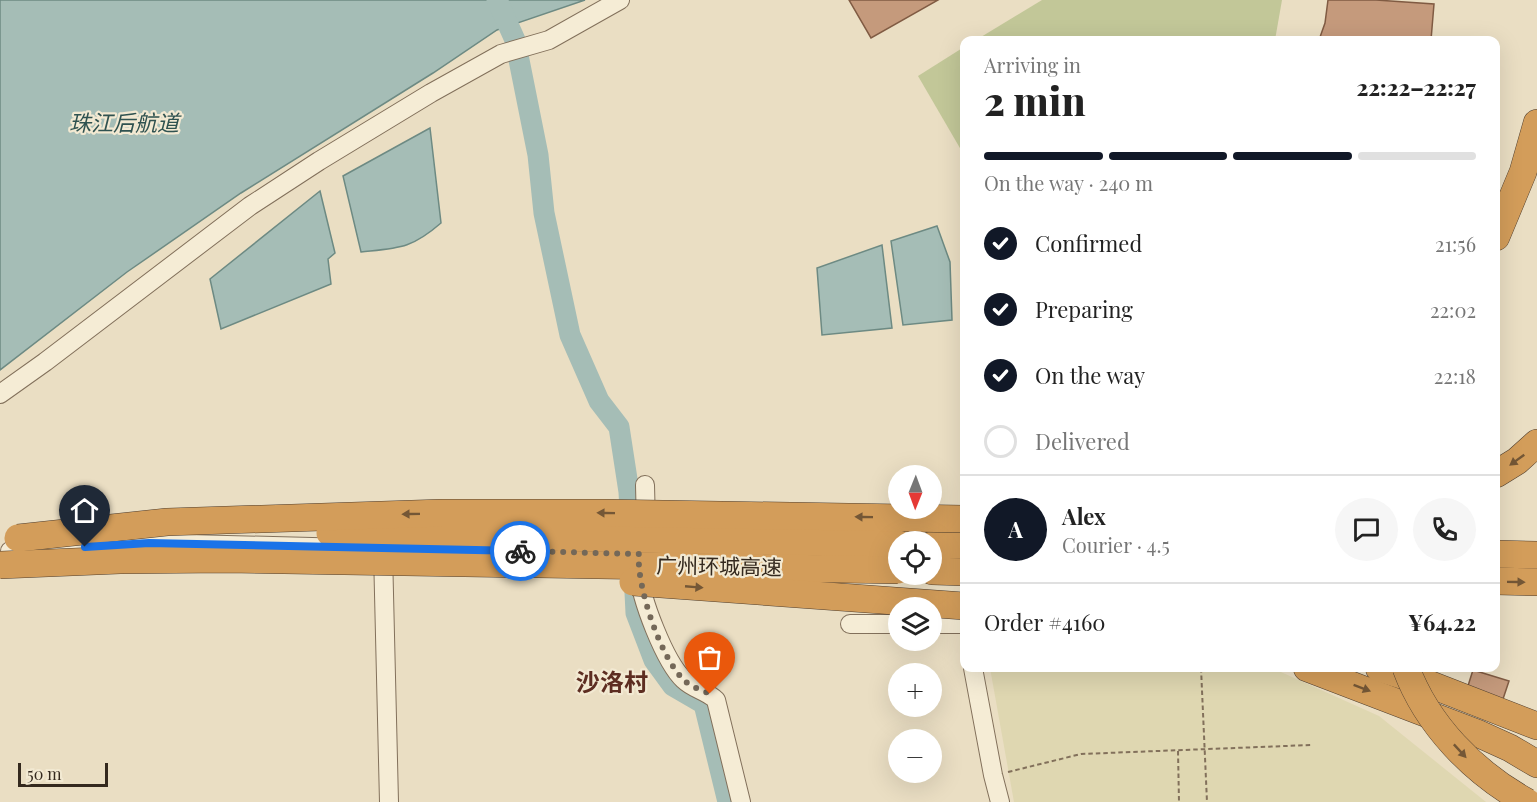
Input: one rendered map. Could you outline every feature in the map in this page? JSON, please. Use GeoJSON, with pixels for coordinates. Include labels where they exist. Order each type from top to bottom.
{"type":"FeatureCollection","features":[{"type":"Feature","properties":{"kind":"highway"},"geometry":{"type":"LineString","coordinates":[[1500,227],[1523,172],[1537,123]]}},
{"type":"Feature","properties":{"kind":"highway"},"geometry":{"type":"LineString","coordinates":[[1500,249],[1523,197],[1537,153]]}},
{"type":"Feature","properties":{"kind":"highway"},"geometry":{"type":"LineString","coordinates":[[1500,471],[1537,443]]}},
{"type":"Feature","properties":{"kind":"highway"},"geometry":{"type":"LineString","coordinates":[[6,543],[166,522],[442,513],[605,513],[957,519]]}},
{"type":"Feature","properties":{"kind":"highway","name":"广州环城高速"},"geometry":{"type":"LineString","coordinates":[[6,543],[136,533],[291,533],[888,544]]}},
{"type":"Feature","properties":{"kind":"highway"},"geometry":{"type":"LineString","coordinates":[[942,545],[960,545]]}},
{"type":"Feature","properties":{"kind":"highway"},"geometry":{"type":"LineString","coordinates":[[1500,554],[1537,555]]}},
{"type":"Feature","properties":{"kind":"highway","name":"广州环城高速"},"geometry":{"type":"LineString","coordinates":[[0,566],[120,560],[342,560],[888,570]]}},
{"type":"Feature","properties":{"kind":"highway"},"geometry":{"type":"LineString","coordinates":[[342,560],[815,597],[960,611]]}},
{"type":"Feature","properties":{"kind":"highway"},"geometry":{"type":"LineString","coordinates":[[942,571],[960,572]]}},
{"type":"Feature","properties":{"kind":"highway"},"geometry":{"type":"LineString","coordinates":[[1500,581],[1537,582]]}},
{"type":"Feature","properties":{"kind":"highway"},"geometry":{"type":"LineString","coordinates":[[1317,672],[1486,737],[1537,764]]}},
{"type":"Feature","properties":{"kind":"highway"},"geometry":{"type":"LineString","coordinates":[[1392,672],[1537,726]]}},
{"type":"Feature","properties":{"kind":"highway"},"geometry":{"type":"LineString","coordinates":[[1408,672],[1427,708],[1455,745],[1483,773],[1527,802]]}},
{"type":"Feature","properties":{"kind":"street"},"geometry":{"type":"LineString","coordinates":[[0,393],[45,362],[250,206],[421,99],[501,54],[549,40],[620,0]]}},
{"type":"Feature","properties":{"kind":"street"},"geometry":{"type":"LineString","coordinates":[[645,485],[646,520],[639,554],[639,576],[643,596],[667,655],[677,672],[686,682],[710,694],[716,700],[741,802]]}},
{"type":"Feature","properties":{"kind":"street"},"geometry":{"type":"LineString","coordinates":[[6,543],[149,543],[888,559]]}},
{"type":"Feature","properties":{"kind":"street"},"geometry":{"type":"LineString","coordinates":[[382,548],[389,802]]}},
{"type":"Feature","properties":{"kind":"street"},"geometry":{"type":"LineString","coordinates":[[942,559],[960,560]]}},
{"type":"Feature","properties":{"kind":"street"},"geometry":{"type":"LineString","coordinates":[[1500,563],[1537,564]]}},
{"type":"Feature","properties":{"kind":"street"},"geometry":{"type":"LineString","coordinates":[[942,620],[960,612]]}},
{"type":"Feature","properties":{"kind":"street"},"geometry":{"type":"LineString","coordinates":[[850,624],[888,624]]}},
{"type":"Feature","properties":{"kind":"street"},"geometry":{"type":"LineString","coordinates":[[974,672],[1000,802]]}},
{"type":"Feature","properties":{"kind":"path"},"geometry":{"type":"LineString","coordinates":[[1202,672],[1207,802]]}},
{"type":"Feature","properties":{"kind":"path"},"geometry":{"type":"LineString","coordinates":[[993,775],[1081,754],[1311,745]]}},
{"type":"Feature","properties":{"kind":"path"},"geometry":{"type":"LineString","coordinates":[[1178,750],[1179,802]]}},
{"type":"Feature","properties":{"kind":"shaded area"},"geometry":{"type":"Polygon","coordinates":[[[991,672],[1281,672],[1379,716],[1486,802],[1014,802],[991,672]]]}},
{"type":"Feature","properties":{"kind":"green space"},"geometry":{"type":"Polygon","coordinates":[[[1042,0],[1282,0],[1276,36],[983,36],[1042,0]]]}},
{"type":"Feature","properties":{"kind":"green space"},"geometry":{"type":"Polygon","coordinates":[[[960,50],[960,148],[918,76],[960,50]]]}},
{"type":"Feature","properties":{"kind":"water","name":"珠江后航道"},"geometry":{"type":"Polygon","coordinates":[[[0,0],[585,0],[497,30],[433,73],[241,193],[127,272],[0,370],[0,0]]]}},
{"type":"Feature","properties":{"kind":"water"},"geometry":{"type":"Polygon","coordinates":[[[430,128],[441,223],[413,243],[361,252],[343,176],[430,128]]]}},
{"type":"Feature","properties":{"kind":"water"},"geometry":{"type":"Polygon","coordinates":[[[320,191],[335,253],[328,259],[331,284],[221,329],[210,279],[320,191]]]}},
{"type":"Feature","properties":{"kind":"water"},"geometry":{"type":"Polygon","coordinates":[[[937,226],[950,262],[952,320],[903,325],[891,241],[937,226]]]}},
{"type":"Feature","properties":{"kind":"water"},"geometry":{"type":"Polygon","coordinates":[[[882,245],[892,328],[822,335],[817,268],[882,245]]]}},
{"type":"Feature","properties":{"kind":"building"},"geometry":{"type":"Polygon","coordinates":[[[849,0],[938,0],[871,38],[849,0]]]}},
{"type":"Feature","properties":{"kind":"building"},"geometry":{"type":"Polygon","coordinates":[[[1328,0],[1376,0],[1434,4],[1431,36],[1320,36],[1325,23],[1328,0]]]}},
{"type":"Feature","properties":{"kind":"building"},"geometry":{"type":"Polygon","coordinates":[[[1472,672],[1509,681],[1496,720],[1461,708],[1472,672]]]}},
{"type":"Feature","properties":{"kind":"waterway"},"geometry":{"type":"LineString","coordinates":[[497,0],[515,40],[538,155],[544,213],[570,335],[599,401],[619,427],[629,492],[631,529]]}},
{"type":"Feature","properties":{"kind":"waterway"},"geometry":{"type":"LineString","coordinates":[[634,572],[636,613],[654,660],[673,686],[704,704],[728,802]]}},
{"type":"Feature","properties":{"kind":"way so far"},"geometry":{"type":"LineString","coordinates":[[520,551],[639,554],[639,576],[643,596],[667,655],[686,682],[710,694]]}},
{"type":"Feature","properties":{"kind":"district","name":"沙洛村"},"geometry":{"type":"Point","coordinates":[612,683]}},
{"type":"Feature","properties":{"kind":"route"},"geometry":{"type":"LineString","coordinates":[[85,547],[149,543],[520,551]]}}]}
